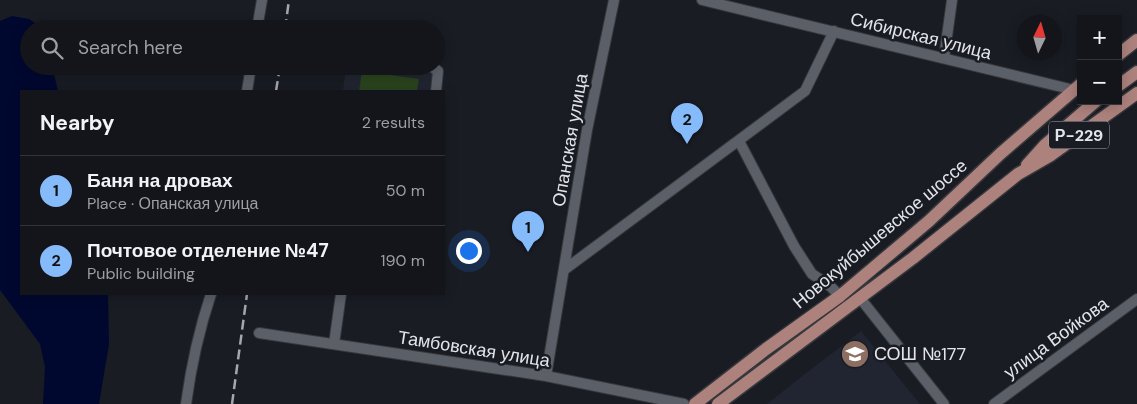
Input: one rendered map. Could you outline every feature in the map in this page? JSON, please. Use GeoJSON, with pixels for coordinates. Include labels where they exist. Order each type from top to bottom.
{"type":"FeatureCollection","features":[{"type":"Feature","properties":{"kind":"main road"},"geometry":{"type":"LineString","coordinates":[[1122,52],[1137,40]]}},
{"type":"Feature","properties":{"kind":"main road"},"geometry":{"type":"LineString","coordinates":[[1122,83],[1137,72]]}},
{"type":"Feature","properties":{"kind":"main road","name":"Новокуйбышевское шоссе"},"geometry":{"type":"LineString","coordinates":[[696,404],[766,349],[840,296],[929,221],[1000,154],[1077,88]]}},
{"type":"Feature","properties":{"kind":"main road","name":"Новокуйбышевское шоссе"},"geometry":{"type":"LineString","coordinates":[[718,404],[860,298],[1018,174],[1051,155],[1137,93]]}},
{"type":"Feature","properties":{"kind":"main road","name":"Новокуйбышевское шоссе"},"geometry":{"type":"LineString","coordinates":[[1018,174],[1045,145],[1091,105]]}},
{"type":"Feature","properties":{"kind":"street"},"geometry":{"type":"LineString","coordinates":[[259,20],[262,0]]}},
{"type":"Feature","properties":{"kind":"street","name":"Опанская улица"},"geometry":{"type":"LineString","coordinates":[[546,376],[587,130],[614,0]]}},
{"type":"Feature","properties":{"kind":"street","name":"Сибирская улица"},"geometry":{"type":"LineString","coordinates":[[702,0],[944,58],[1077,87]]}},
{"type":"Feature","properties":{"kind":"street"},"geometry":{"type":"LineString","coordinates":[[944,58],[952,0]]}},
{"type":"Feature","properties":{"kind":"street"},"geometry":{"type":"LineString","coordinates":[[564,270],[805,91],[834,31]]}},
{"type":"Feature","properties":{"kind":"street"},"geometry":{"type":"LineString","coordinates":[[247,90],[250,75]]}},
{"type":"Feature","properties":{"kind":"street"},"geometry":{"type":"LineString","coordinates":[[436,90],[438,75]]}},
{"type":"Feature","properties":{"kind":"street"},"geometry":{"type":"LineString","coordinates":[[739,140],[794,246],[812,274],[830,286],[840,296]]}},
{"type":"Feature","properties":{"kind":"street"},"geometry":{"type":"LineString","coordinates":[[186,404],[190,376],[204,315],[211,295]]}},
{"type":"Feature","properties":{"kind":"street"},"geometry":{"type":"LineString","coordinates":[[334,344],[341,295]]}},
{"type":"Feature","properties":{"kind":"street"},"geometry":{"type":"LineString","coordinates":[[860,298],[944,404]]}},
{"type":"Feature","properties":{"kind":"street","name":"улица Войкова"},"geometry":{"type":"LineString","coordinates":[[994,404],[1137,299]]}},
{"type":"Feature","properties":{"kind":"street","name":"Тамбовская улица"},"geometry":{"type":"LineString","coordinates":[[259,333],[546,376],[684,404]]}},
{"type":"Feature","properties":{"kind":"shaded area"},"geometry":{"type":"Polygon","coordinates":[[[345,75],[433,75],[431,90],[343,90],[345,75]]]}},
{"type":"Feature","properties":{"kind":"shaded area","name":"СОШ №177"},"geometry":{"type":"Polygon","coordinates":[[[861,331],[920,404],[767,404],[801,377],[861,331]]]}},
{"type":"Feature","properties":{"kind":"green space"},"geometry":{"type":"Polygon","coordinates":[[[361,75],[390,75],[419,79],[417,90],[359,90],[361,75]]]}},
{"type":"Feature","properties":{"kind":"water"},"geometry":{"type":"Polygon","coordinates":[[[12,16],[30,20],[20,20],[20,75],[54,75],[58,90],[20,90],[20,295],[108,295],[109,344],[99,404],[43,404],[45,367],[40,344],[0,290],[0,21],[12,16]]]}},
{"type":"Feature","properties":{"kind":"railway"},"geometry":{"type":"LineString","coordinates":[[286,20],[289,0]]}},
{"type":"Feature","properties":{"kind":"railway"},"geometry":{"type":"LineString","coordinates":[[276,90],[279,75]]}},
{"type":"Feature","properties":{"kind":"railway"},"geometry":{"type":"LineString","coordinates":[[232,404],[247,295]]}},
{"type":"Feature","properties":{"kind":"place","name":"Почтовое отделение №47"},"geometry":{"type":"Point","coordinates":[687,144]}},
{"type":"Feature","properties":{"kind":"place","name":"Баня на дровах"},"geometry":{"type":"Point","coordinates":[528,252]}},
{"type":"Feature","properties":{"kind":"place","name":"СОШ №177"},"geometry":{"type":"Point","coordinates":[855,354]}}]}
